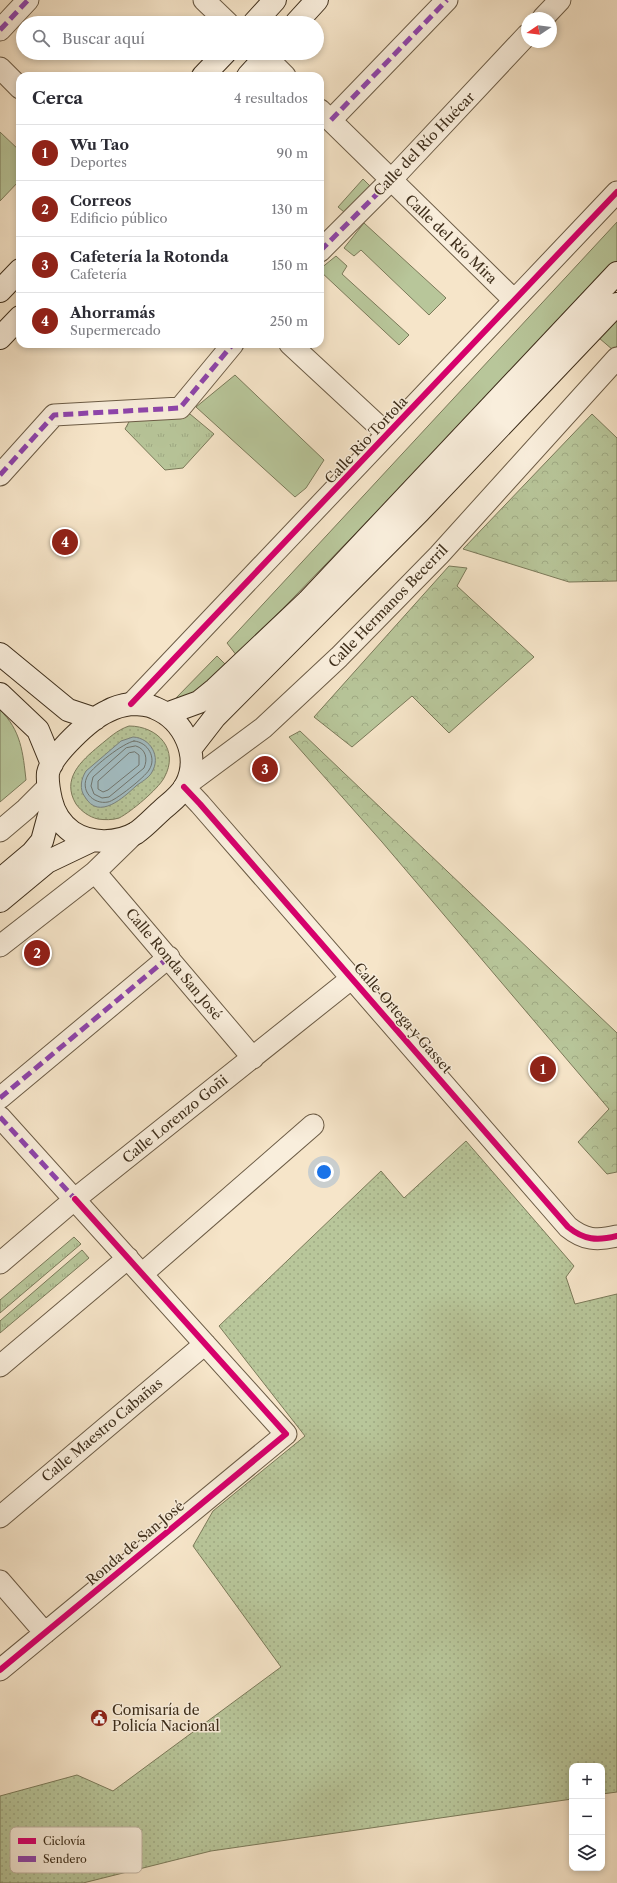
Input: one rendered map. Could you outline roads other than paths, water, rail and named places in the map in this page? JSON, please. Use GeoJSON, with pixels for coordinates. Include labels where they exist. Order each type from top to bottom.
{"type":"FeatureCollection","features":[{"type":"Feature","properties":{"kind":"main road"},"geometry":{"type":"LineString","coordinates":[[260,16],[275,0]]}},
{"type":"Feature","properties":{"kind":"main road"},"geometry":{"type":"LineString","coordinates":[[302,16],[317,0]]}},
{"type":"Feature","properties":{"kind":"main road"},"geometry":{"type":"LineString","coordinates":[[207,72],[218,60]]}},
{"type":"Feature","properties":{"kind":"main road"},"geometry":{"type":"LineString","coordinates":[[252,72],[262,60]]}},
{"type":"Feature","properties":{"kind":"main road"},"geometry":{"type":"LineString","coordinates":[[190,748],[215,717],[420,510],[540,371],[617,273]]}},
{"type":"Feature","properties":{"kind":"main road"},"geometry":{"type":"LineString","coordinates":[[0,291],[16,274]]}},
{"type":"Feature","properties":{"kind":"main road"},"geometry":{"type":"LineString","coordinates":[[166,714],[199,702],[215,689],[308,601],[540,371],[617,304]]}},
{"type":"Feature","properties":{"kind":"main road"},"geometry":{"type":"LineString","coordinates":[[0,338],[16,321]]}},
{"type":"Feature","properties":{"kind":"main road"},"geometry":{"type":"LineString","coordinates":[[0,654],[68,710],[95,719]]}},
{"type":"Feature","properties":{"kind":"main road"},"geometry":{"type":"LineString","coordinates":[[0,694],[38,730],[52,764]]}},
{"type":"Feature","properties":{"kind":"main road"},"geometry":{"type":"LineString","coordinates":[[131,704],[154,707],[166,714],[178,724],[186,736],[190,748],[191,769],[185,786],[178,796],[135,833],[109,841],[91,841],[80,837],[63,824],[57,816],[50,795],[48,773],[61,749],[95,719],[107,711],[131,704]]}},
{"type":"Feature","properties":{"kind":"main road"},"geometry":{"type":"LineString","coordinates":[[0,880],[32,852],[42,841],[50,795]]}},
{"type":"Feature","properties":{"kind":"main road"},"geometry":{"type":"LineString","coordinates":[[0,901],[47,862],[91,841]]}},
{"type":"Feature","properties":{"kind":"street"},"geometry":{"type":"LineString","coordinates":[[0,30],[28,0]]}},
{"type":"Feature","properties":{"kind":"street"},"geometry":{"type":"LineString","coordinates":[[204,0],[221,16]]}},
{"type":"Feature","properties":{"kind":"street"},"geometry":{"type":"LineString","coordinates":[[325,115],[447,0]]}},
{"type":"Feature","properties":{"kind":"street"},"geometry":{"type":"LineString","coordinates":[[549,12],[560,0]]}},
{"type":"Feature","properties":{"kind":"street","name":"Calle del Río Huécar"},"geometry":{"type":"LineString","coordinates":[[324,247],[391,180],[521,41]]}},
{"type":"Feature","properties":{"kind":"street"},"geometry":{"type":"LineString","coordinates":[[271,60],[282,72]]}},
{"type":"Feature","properties":{"kind":"street"},"geometry":{"type":"LineString","coordinates":[[0,68],[16,84]]}},
{"type":"Feature","properties":{"kind":"street","name":"Calle del Río Mira"},"geometry":{"type":"LineString","coordinates":[[325,115],[514,300]]}},
{"type":"Feature","properties":{"kind":"street","name":"Calle Rio Tortola"},"geometry":{"type":"LineString","coordinates":[[131,704],[617,192]]}},
{"type":"Feature","properties":{"kind":"street"},"geometry":{"type":"LineString","coordinates":[[0,475],[54,415],[180,408],[230,348]]}},
{"type":"Feature","properties":{"kind":"street"},"geometry":{"type":"LineString","coordinates":[[294,348],[387,434]]}},
{"type":"Feature","properties":{"kind":"street","name":"Calle Hermanos Becerril"},"geometry":{"type":"LineString","coordinates":[[185,786],[263,728],[339,657],[439,555],[617,358]]}},
{"type":"Feature","properties":{"kind":"street","name":"Calle Ortega y Gasset"},"geometry":{"type":"LineString","coordinates":[[185,786],[568,1227],[592,1240],[617,1236]]}},
{"type":"Feature","properties":{"kind":"street"},"geometry":{"type":"LineString","coordinates":[[0,831],[26,809],[50,795]]}},
{"type":"Feature","properties":{"kind":"street"},"geometry":{"type":"LineString","coordinates":[[0,946],[95,872],[135,833]]}},
{"type":"Feature","properties":{"kind":"street","name":"Calle Ronda San José"},"geometry":{"type":"LineString","coordinates":[[95,872],[169,957],[253,1058]]}},
{"type":"Feature","properties":{"kind":"street"},"geometry":{"type":"LineString","coordinates":[[0,1098],[169,957]]}},
{"type":"Feature","properties":{"kind":"street","name":"Calle Lorenzo Goñi"},"geometry":{"type":"LineString","coordinates":[[0,1263],[75,1200],[352,978]]}},
{"type":"Feature","properties":{"kind":"street"},"geometry":{"type":"LineString","coordinates":[[0,1117],[205,1344]]}},
{"type":"Feature","properties":{"kind":"street"},"geometry":{"type":"LineString","coordinates":[[142,1274],[313,1125]]}},
{"type":"Feature","properties":{"kind":"street"},"geometry":{"type":"LineString","coordinates":[[0,1366],[128,1258]]}},
{"type":"Feature","properties":{"kind":"street","name":"Ronda de San José"},"geometry":{"type":"LineString","coordinates":[[0,1670],[286,1434],[205,1344]]}},
{"type":"Feature","properties":{"kind":"street","name":"Calle Maestro Cabañas"},"geometry":{"type":"LineString","coordinates":[[0,1517],[205,1344]]}},
{"type":"Feature","properties":{"kind":"street"},"geometry":{"type":"LineString","coordinates":[[0,1581],[45,1633]]}},
{"type":"Feature","properties":{"kind":"water"},"geometry":{"type":"Polygon","coordinates":[[[133,737],[145,741],[153,749],[155,755],[155,766],[151,774],[125,796],[111,805],[97,807],[91,804],[83,794],[81,787],[86,771],[121,741],[133,737]]]}},
{"type":"Feature","properties":{"kind":"place","name":"Ahorramás"},"geometry":{"type":"Point","coordinates":[65,542]}},
{"type":"Feature","properties":{"kind":"place","name":"Cafetería la Rotonda"},"geometry":{"type":"Point","coordinates":[265,769]}},
{"type":"Feature","properties":{"kind":"place","name":"Correos"},"geometry":{"type":"Point","coordinates":[37,953]}},
{"type":"Feature","properties":{"kind":"place","name":"Wu Tao"},"geometry":{"type":"Point","coordinates":[543,1069]}},
{"type":"Feature","properties":{"kind":"place","name":"Comisaría de Policía Nacional"},"geometry":{"type":"Point","coordinates":[99,1718]}}]}
